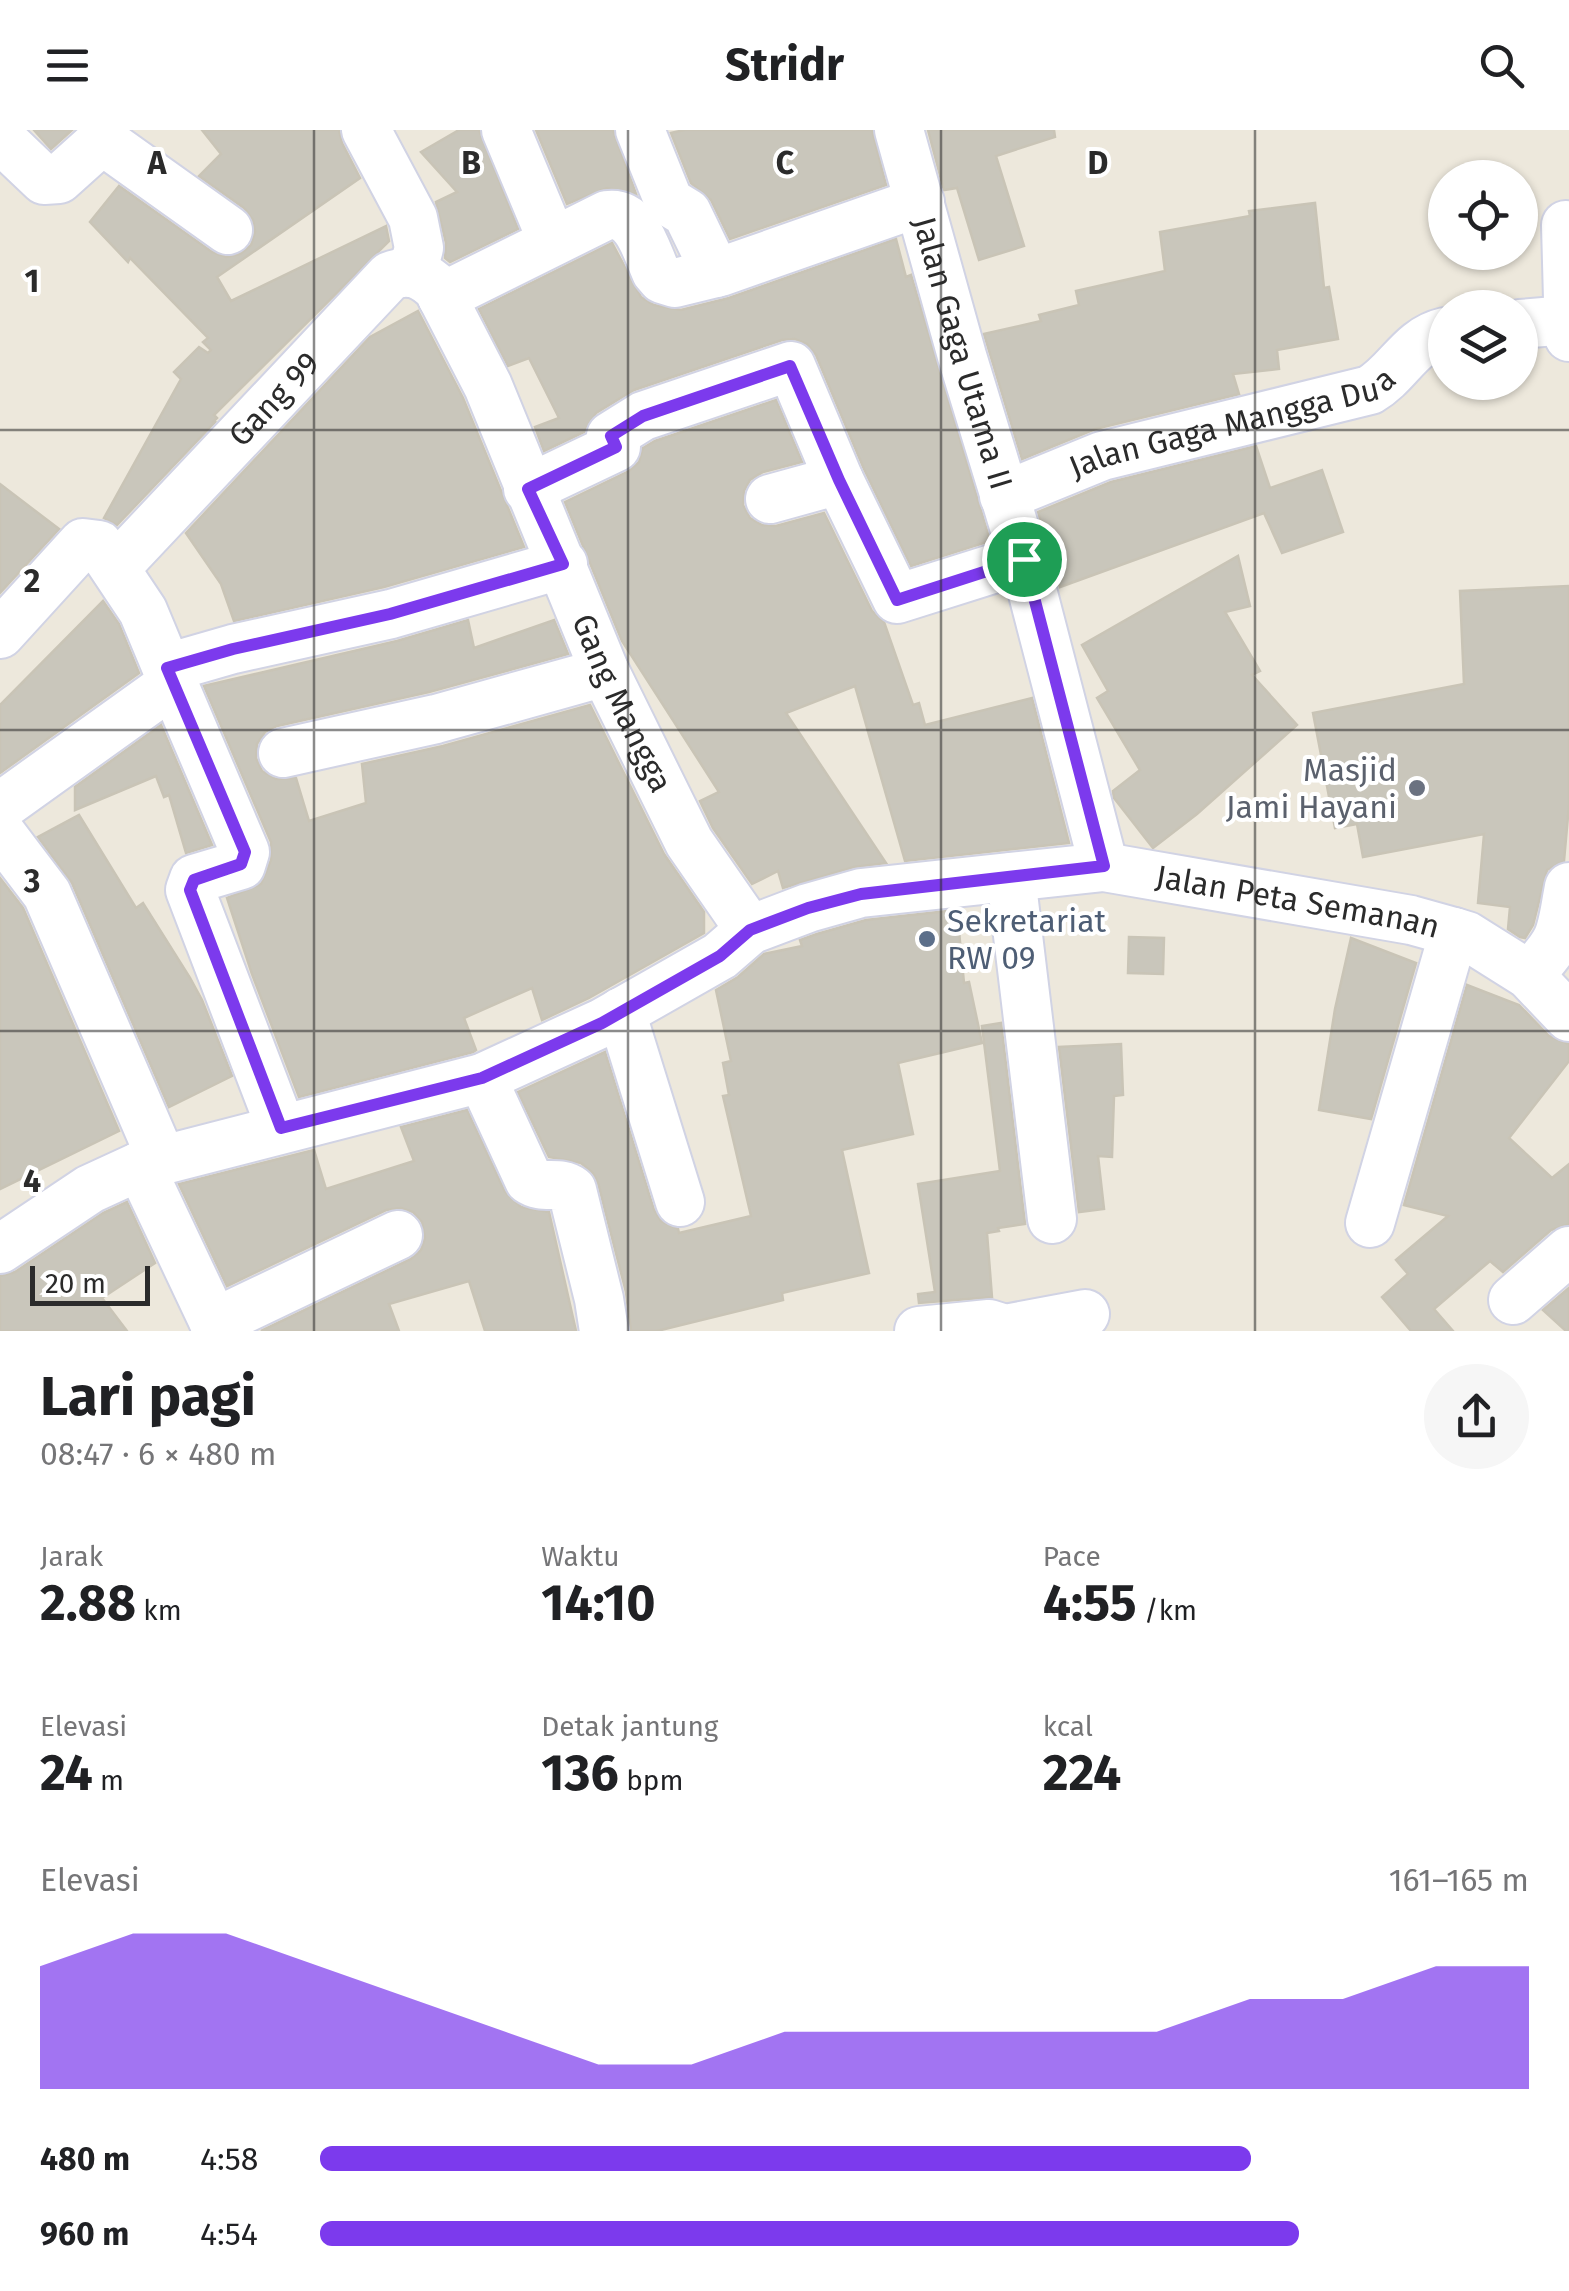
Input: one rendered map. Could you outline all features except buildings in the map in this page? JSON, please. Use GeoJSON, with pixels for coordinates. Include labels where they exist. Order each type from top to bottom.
{"type":"FeatureCollection","features":[{"type":"Feature","properties":{"kind":"street"},"geometry":{"type":"LineString","coordinates":[[366,130],[412,218],[427,285]]}},
{"type":"Feature","properties":{"kind":"street"},"geometry":{"type":"LineString","coordinates":[[506,130],[552,240]]}},
{"type":"Feature","properties":{"kind":"street"},"geometry":{"type":"LineString","coordinates":[[640,130],[648,210],[687,212],[716,273],[920,202]]}},
{"type":"Feature","properties":{"kind":"street","name":"Jalan Gaga Utama II"},"geometry":{"type":"LineString","coordinates":[[898,130],[1024,559],[1104,866]]}},
{"type":"Feature","properties":{"kind":"street"},"geometry":{"type":"LineString","coordinates":[[0,138],[44,180],[52,182],[98,144],[106,144],[228,230]]}},
{"type":"Feature","properties":{"kind":"street","name":"Gang 99"},"geometry":{"type":"LineString","coordinates":[[115,568],[390,276],[427,285],[552,240],[607,214],[648,210]]}},
{"type":"Feature","properties":{"kind":"street"},"geometry":{"type":"LineString","coordinates":[[1566,224],[1569,337]]}},
{"type":"Feature","properties":{"kind":"street","name":"Gang Mangga"},"geometry":{"type":"LineString","coordinates":[[427,285],[488,386],[605,672],[689,842],[750,930]]}},
{"type":"Feature","properties":{"kind":"street"},"geometry":{"type":"LineString","coordinates":[[1538,322],[1568,320]]}},
{"type":"Feature","properties":{"kind":"street","name":"Jalan Gaga Mangga Dua"},"geometry":{"type":"LineString","coordinates":[[1004,496],[1102,456],[1370,390],[1388,379],[1402,358],[1428,336]]}},
{"type":"Feature","properties":{"kind":"street"},"geometry":{"type":"LineString","coordinates":[[528,489],[616,447],[611,436],[643,416],[790,366],[897,600],[1024,559]]}},
{"type":"Feature","properties":{"kind":"street"},"geometry":{"type":"LineString","coordinates":[[770,499],[839,480]]}},
{"type":"Feature","properties":{"kind":"street"},"geometry":{"type":"LineString","coordinates":[[0,634],[83,543],[98,545],[143,611],[245,852],[241,864],[194,880],[190,890],[281,1128]]}},
{"type":"Feature","properties":{"kind":"street"},"geometry":{"type":"LineString","coordinates":[[0,807],[170,675],[233,649],[390,614],[563,564]]}},
{"type":"Feature","properties":{"kind":"street"},"geometry":{"type":"LineString","coordinates":[[283,753],[436,719],[605,672]]}},
{"type":"Feature","properties":{"kind":"street"},"geometry":{"type":"LineString","coordinates":[[0,832],[46,894],[216,1327],[398,1235]]}},
{"type":"Feature","properties":{"kind":"street","name":"Jalan Peta Semanan"},"geometry":{"type":"LineString","coordinates":[[0,1249],[90,1189],[151,1163],[482,1078],[621,1012],[720,956],[750,930],[808,908],[861,894],[1104,866],[1411,920],[1467,936],[1528,975],[1569,1017]]}},
{"type":"Feature","properties":{"kind":"street"},"geometry":{"type":"LineString","coordinates":[[1011,876],[1052,1219]]}},
{"type":"Feature","properties":{"kind":"street"},"geometry":{"type":"LineString","coordinates":[[1528,975],[1562,934],[1569,886]]}},
{"type":"Feature","properties":{"kind":"street"},"geometry":{"type":"LineString","coordinates":[[1370,1223],[1454,932]]}},
{"type":"Feature","properties":{"kind":"street"},"geometry":{"type":"LineString","coordinates":[[621,1012],[680,1202]]}},
{"type":"Feature","properties":{"kind":"street"},"geometry":{"type":"LineString","coordinates":[[482,1078],[529,1180],[538,1186],[563,1185],[572,1190],[604,1331]]}},
{"type":"Feature","properties":{"kind":"street"},"geometry":{"type":"LineString","coordinates":[[1513,1300],[1569,1252]]}},
{"type":"Feature","properties":{"kind":"street"},"geometry":{"type":"LineString","coordinates":[[920,1331],[989,1324],[1005,1329],[1085,1314]]}},
{"type":"Feature","properties":{"kind":"place","name":"Masjid Jami Hayani"},"geometry":{"type":"Point","coordinates":[1417,788]}},
{"type":"Feature","properties":{"kind":"place","name":"Sekretariat RW 09"},"geometry":{"type":"Point","coordinates":[927,939]}},
{"type":"Feature","properties":{"kind":"route"},"geometry":{"type":"LineString","coordinates":[[790,366],[897,600],[1024,559],[1104,866],[861,894],[808,908],[750,930],[720,956],[602,1023],[482,1078],[281,1128],[190,890],[194,880],[241,864],[245,852],[167,668],[390,614],[563,564],[528,489],[616,447],[611,436],[643,416],[790,366]]}}]}
